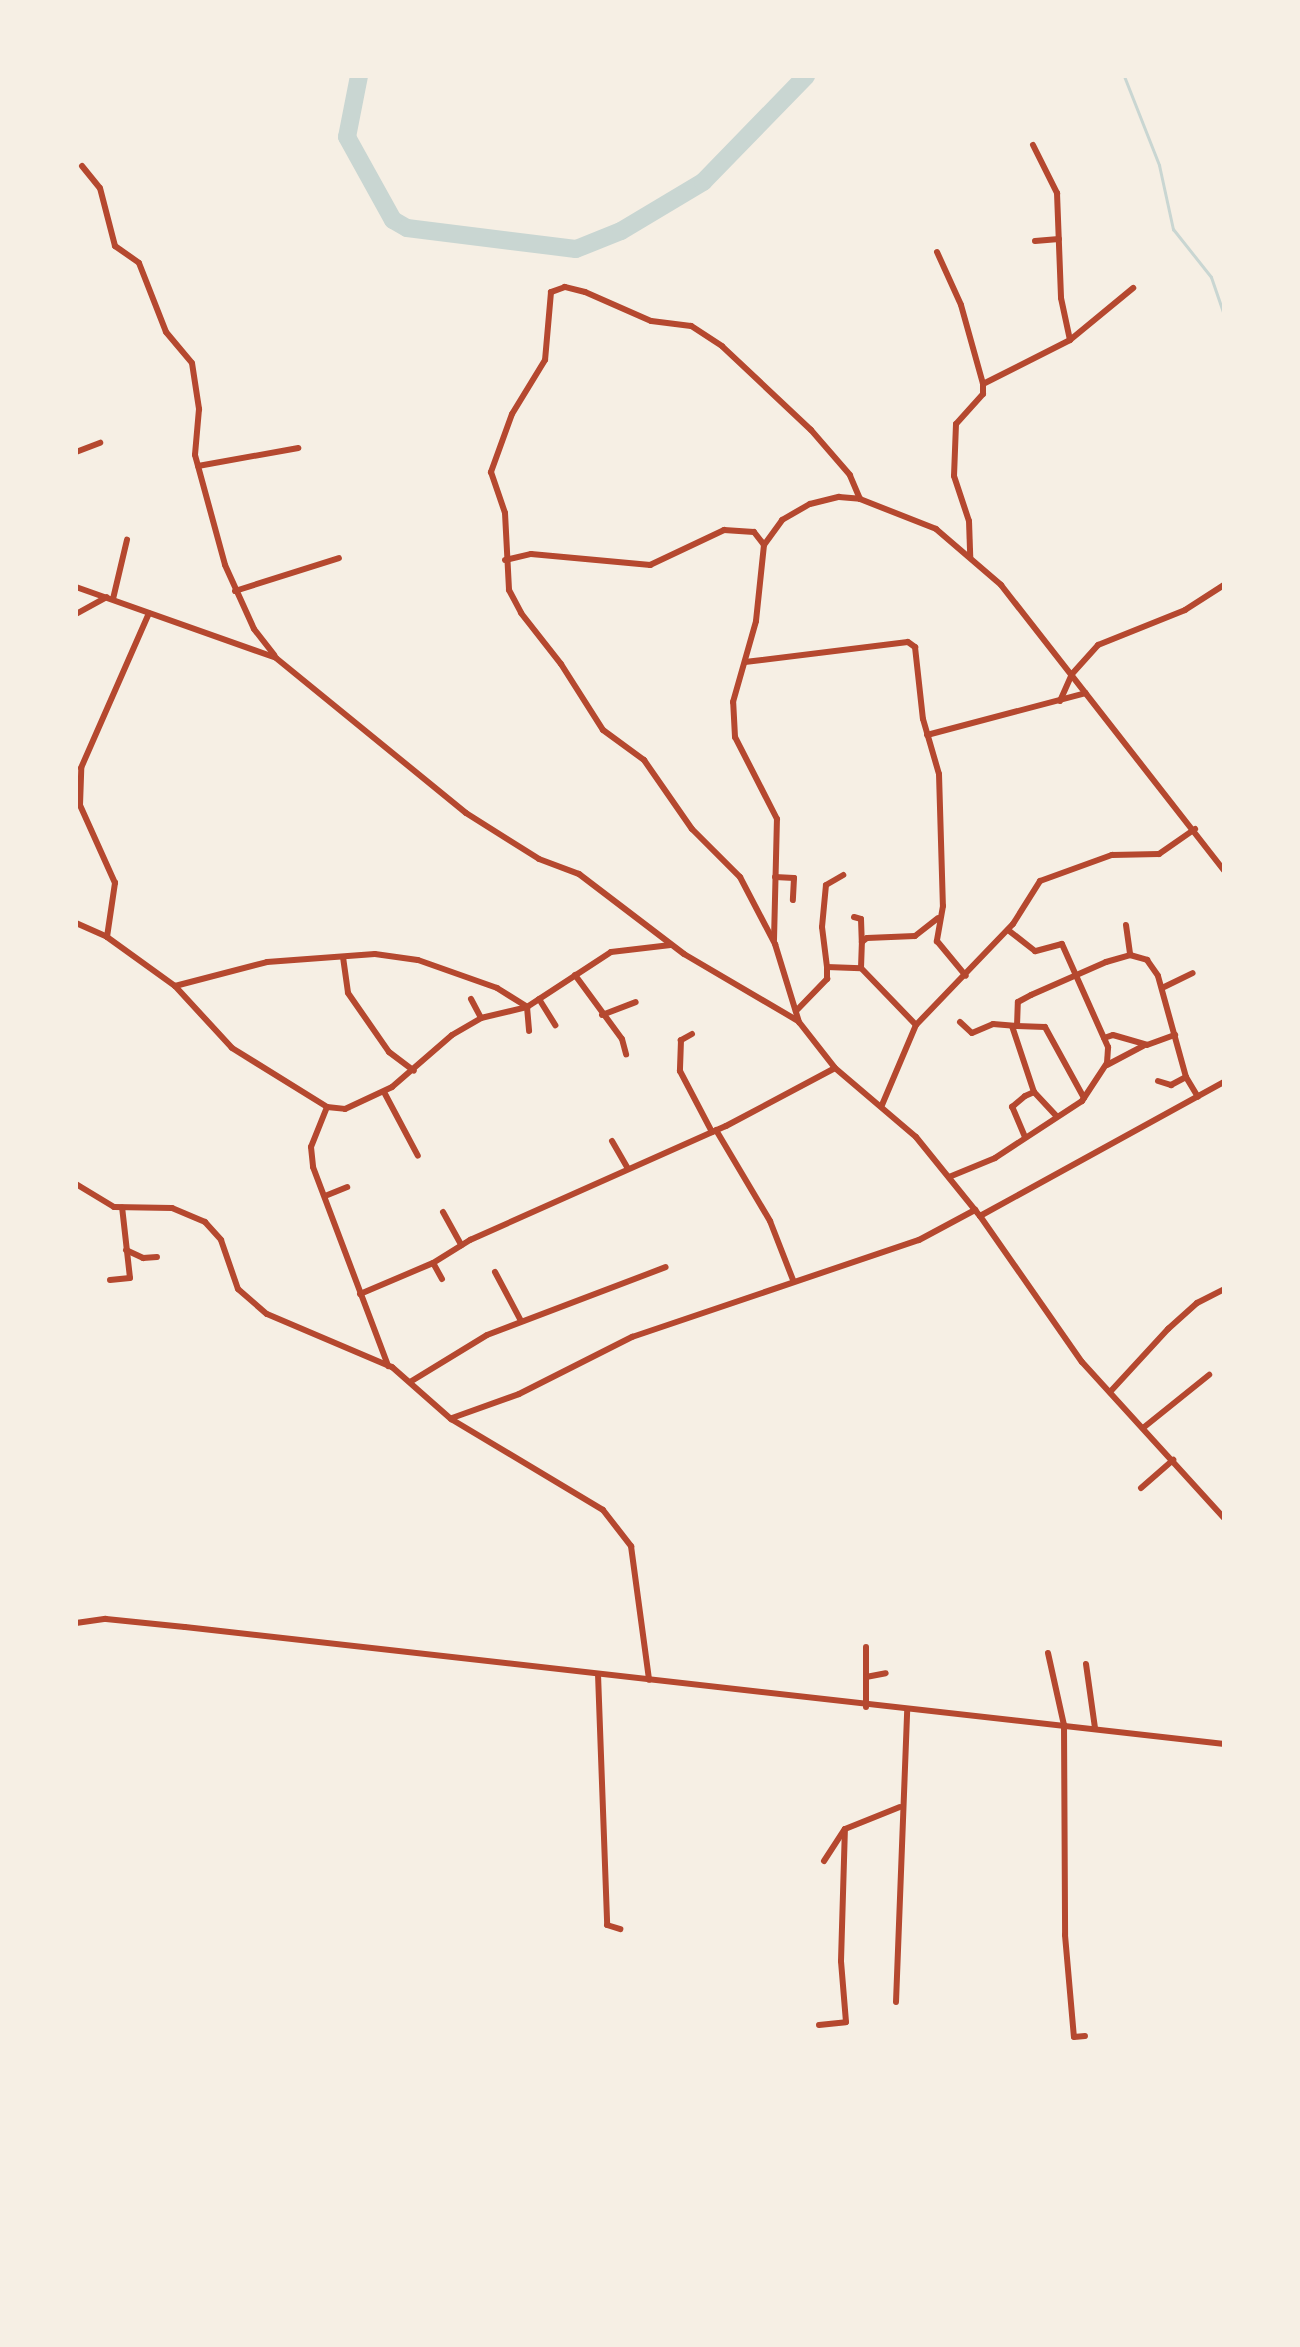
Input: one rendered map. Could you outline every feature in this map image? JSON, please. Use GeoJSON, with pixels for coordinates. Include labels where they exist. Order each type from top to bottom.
{"type":"FeatureCollection","features":[{"type":"Feature","properties":{"kind":"street"},"geometry":{"type":"LineString","coordinates":[[1033,145],[1057,193],[1061,298],[1070,340]]}},
{"type":"Feature","properties":{"kind":"street"},"geometry":{"type":"LineString","coordinates":[[82,166],[100,188],[115,246],[139,263],[166,332],[192,363],[199,409],[198,466],[235,591],[254,629],[276,658],[466,813],[539,859],[579,874],[671,945],[799,1022],[835,1068],[882,1105],[949,1177],[978,1213],[1082,1362],[1224,1518]]}},
{"type":"Feature","properties":{"kind":"street"},"geometry":{"type":"LineString","coordinates":[[1035,241],[1059,239]]}},
{"type":"Feature","properties":{"kind":"street"},"geometry":{"type":"LineString","coordinates":[[937,252],[961,305],[983,384],[983,394],[956,424],[954,476],[969,521],[970,557]]}},
{"type":"Feature","properties":{"kind":"street"},"geometry":{"type":"LineString","coordinates":[[799,1022],[775,944],[740,877],[692,829],[644,760],[603,730],[561,664],[521,613],[509,590],[505,560],[505,513],[491,472],[512,414],[545,360],[548,301],[557,287],[585,292],[651,321],[691,326],[722,346],[811,430],[850,475],[860,499]]}},
{"type":"Feature","properties":{"kind":"street"},"geometry":{"type":"LineString","coordinates":[[983,384],[1070,340],[1133,288]]}},
{"type":"Feature","properties":{"kind":"street"},"geometry":{"type":"LineString","coordinates":[[76,452],[100,443]]}},
{"type":"Feature","properties":{"kind":"street"},"geometry":{"type":"LineString","coordinates":[[198,466],[298,448]]}},
{"type":"Feature","properties":{"kind":"street"},"geometry":{"type":"LineString","coordinates":[[775,944],[778,837],[774,805],[735,737],[731,720],[756,621],[764,545],[782,520],[810,504],[860,499],[936,529],[970,557],[1001,585],[1195,829],[1224,870]]}},
{"type":"Feature","properties":{"kind":"street"},"geometry":{"type":"LineString","coordinates":[[505,560],[531,554],[650,565],[724,530],[754,532],[764,545]]}},
{"type":"Feature","properties":{"kind":"street"},"geometry":{"type":"LineString","coordinates":[[76,614],[110,598],[127,540]]}},
{"type":"Feature","properties":{"kind":"street"},"geometry":{"type":"LineString","coordinates":[[235,591],[339,558]]}},
{"type":"Feature","properties":{"kind":"street"},"geometry":{"type":"LineString","coordinates":[[1060,701],[1072,674],[1098,645],[1185,610],[1224,585]]}},
{"type":"Feature","properties":{"kind":"street"},"geometry":{"type":"LineString","coordinates":[[76,587],[276,658]]}},
{"type":"Feature","properties":{"kind":"street"},"geometry":{"type":"LineString","coordinates":[[107,937],[115,883],[80,805],[81,768],[149,613]]}},
{"type":"Feature","properties":{"kind":"street"},"geometry":{"type":"LineString","coordinates":[[745,662],[912,643],[927,735],[939,774],[943,906],[938,918],[937,941],[966,976]]}},
{"type":"Feature","properties":{"kind":"street"},"geometry":{"type":"LineString","coordinates":[[927,735],[1086,693]]}},
{"type":"Feature","properties":{"kind":"street"},"geometry":{"type":"LineString","coordinates":[[882,1105],[916,1025],[1008,930],[1033,888],[1054,873],[1112,855],[1159,854],[1195,829]]}},
{"type":"Feature","properties":{"kind":"street"},"geometry":{"type":"LineString","coordinates":[[796,1011],[827,979],[822,927],[826,885],[843,875]]}},
{"type":"Feature","properties":{"kind":"street"},"geometry":{"type":"LineString","coordinates":[[775,877],[794,878],[793,900]]}},
{"type":"Feature","properties":{"kind":"street"},"geometry":{"type":"LineString","coordinates":[[854,917],[861,919],[861,968]]}},
{"type":"Feature","properties":{"kind":"street"},"geometry":{"type":"LineString","coordinates":[[862,942],[915,936],[938,918]]}},
{"type":"Feature","properties":{"kind":"street"},"geometry":{"type":"LineString","coordinates":[[76,923],[107,937],[175,986],[232,1048],[327,1107],[366,1104],[414,1071],[452,1035],[481,1018],[527,1007],[611,952],[671,945]]}},
{"type":"Feature","properties":{"kind":"street"},"geometry":{"type":"LineString","coordinates":[[1126,925],[1130,955]]}},
{"type":"Feature","properties":{"kind":"street"},"geometry":{"type":"LineString","coordinates":[[949,1177],[995,1158],[1084,1098],[1105,1066],[1108,1047],[1062,944],[1035,951],[1008,930]]}},
{"type":"Feature","properties":{"kind":"street"},"geometry":{"type":"LineString","coordinates":[[175,986],[267,962],[375,954],[418,960],[497,988],[527,1007]]}},
{"type":"Feature","properties":{"kind":"street"},"geometry":{"type":"LineString","coordinates":[[1056,1116],[1034,1092],[1015,1026],[1018,1002],[1076,975],[1130,955],[1147,960],[1162,988],[1186,1077],[1198,1097]]}},
{"type":"Feature","properties":{"kind":"street"},"geometry":{"type":"LineString","coordinates":[[343,957],[348,993],[389,1052],[414,1071]]}},
{"type":"Feature","properties":{"kind":"street"},"geometry":{"type":"LineString","coordinates":[[827,967],[861,968],[916,1025]]}},
{"type":"Feature","properties":{"kind":"street"},"geometry":{"type":"LineString","coordinates":[[1162,988],[1193,973]]}},
{"type":"Feature","properties":{"kind":"street"},"geometry":{"type":"LineString","coordinates":[[575,975],[622,1039],[626,1054]]}},
{"type":"Feature","properties":{"kind":"street"},"geometry":{"type":"LineString","coordinates":[[471,999],[481,1018]]}},
{"type":"Feature","properties":{"kind":"street"},"geometry":{"type":"LineString","coordinates":[[539,999],[555,1025]]}},
{"type":"Feature","properties":{"kind":"street"},"geometry":{"type":"LineString","coordinates":[[602,1015],[636,1002]]}},
{"type":"Feature","properties":{"kind":"street"},"geometry":{"type":"LineString","coordinates":[[527,1007],[529,1031]]}},
{"type":"Feature","properties":{"kind":"street"},"geometry":{"type":"LineString","coordinates":[[960,1022],[972,1033],[993,1024],[1045,1027],[1084,1098]]}},
{"type":"Feature","properties":{"kind":"street"},"geometry":{"type":"LineString","coordinates":[[692,1034],[681,1040],[680,1071],[770,1221],[793,1280]]}},
{"type":"Feature","properties":{"kind":"street"},"geometry":{"type":"LineString","coordinates":[[1104,1038],[1113,1035],[1147,1045]]}},
{"type":"Feature","properties":{"kind":"street"},"geometry":{"type":"LineString","coordinates":[[1105,1066],[1175,1035]]}},
{"type":"Feature","properties":{"kind":"street"},"geometry":{"type":"LineString","coordinates":[[360,1294],[714,1131],[835,1068]]}},
{"type":"Feature","properties":{"kind":"street"},"geometry":{"type":"LineString","coordinates":[[1158,1081],[1171,1085],[1186,1077]]}},
{"type":"Feature","properties":{"kind":"street"},"geometry":{"type":"LineString","coordinates":[[451,1419],[519,1394],[632,1337],[793,1280],[919,1240],[978,1213],[1224,1082]]}},
{"type":"Feature","properties":{"kind":"street"},"geometry":{"type":"LineString","coordinates":[[384,1092],[418,1156]]}},
{"type":"Feature","properties":{"kind":"street"},"geometry":{"type":"LineString","coordinates":[[1025,1137],[1012,1107],[1034,1092]]}},
{"type":"Feature","properties":{"kind":"street"},"geometry":{"type":"LineString","coordinates":[[327,1107],[311,1147],[325,1196],[388,1366]]}},
{"type":"Feature","properties":{"kind":"street"},"geometry":{"type":"LineString","coordinates":[[612,1141],[628,1169]]}},
{"type":"Feature","properties":{"kind":"street"},"geometry":{"type":"LineString","coordinates":[[76,1184],[101,1202],[122,1207],[172,1208],[205,1222],[221,1240],[238,1289],[267,1314],[388,1366],[451,1419],[587,1497],[627,1537],[649,1680]]}},
{"type":"Feature","properties":{"kind":"street"},"geometry":{"type":"LineString","coordinates":[[325,1196],[347,1187]]}},
{"type":"Feature","properties":{"kind":"street"},"geometry":{"type":"LineString","coordinates":[[110,1280],[130,1278],[122,1207]]}},
{"type":"Feature","properties":{"kind":"street"},"geometry":{"type":"LineString","coordinates":[[443,1212],[461,1245]]}},
{"type":"Feature","properties":{"kind":"street"},"geometry":{"type":"LineString","coordinates":[[126,1250],[143,1258],[157,1257]]}},
{"type":"Feature","properties":{"kind":"street"},"geometry":{"type":"LineString","coordinates":[[433,1263],[442,1279]]}},
{"type":"Feature","properties":{"kind":"street"},"geometry":{"type":"LineString","coordinates":[[410,1382],[444,1357],[521,1321],[666,1267]]}},
{"type":"Feature","properties":{"kind":"street"},"geometry":{"type":"LineString","coordinates":[[495,1272],[521,1321]]}},
{"type":"Feature","properties":{"kind":"street"},"geometry":{"type":"LineString","coordinates":[[1110,1392],[1168,1329],[1197,1303],[1224,1289]]}},
{"type":"Feature","properties":{"kind":"street"},"geometry":{"type":"LineString","coordinates":[[1143,1428],[1209,1375]]}},
{"type":"Feature","properties":{"kind":"street"},"geometry":{"type":"LineString","coordinates":[[1141,1488],[1173,1460]]}},
{"type":"Feature","properties":{"kind":"street"},"geometry":{"type":"LineString","coordinates":[[76,1623],[106,1619],[866,1707],[1095,1728],[1224,1744]]}},
{"type":"Feature","properties":{"kind":"street"},"geometry":{"type":"LineString","coordinates":[[866,1647],[866,1707]]}},
{"type":"Feature","properties":{"kind":"street"},"geometry":{"type":"LineString","coordinates":[[1048,1653],[1064,1725],[1065,1935],[1074,2037],[1085,2036]]}},
{"type":"Feature","properties":{"kind":"street"},"geometry":{"type":"LineString","coordinates":[[1086,1664],[1095,1728]]}},
{"type":"Feature","properties":{"kind":"street"},"geometry":{"type":"LineString","coordinates":[[866,1677],[886,1673]]}},
{"type":"Feature","properties":{"kind":"street"},"geometry":{"type":"LineString","coordinates":[[598,1674],[607,1925],[620,1929]]}},
{"type":"Feature","properties":{"kind":"street"},"geometry":{"type":"LineString","coordinates":[[896,2002],[900,1807],[907,1710]]}},
{"type":"Feature","properties":{"kind":"street"},"geometry":{"type":"LineString","coordinates":[[824,1861],[845,1829],[900,1807]]}},
{"type":"Feature","properties":{"kind":"street"},"geometry":{"type":"LineString","coordinates":[[819,2025],[846,2022],[841,1961],[845,1829]]}},
{"type":"Feature","properties":{"kind":"waterway"},"geometry":{"type":"LineString","coordinates":[[359,76],[347,137],[393,220],[407,228],[576,249],[621,231],[703,182],[806,76]]}},
{"type":"Feature","properties":{"kind":"waterway"},"geometry":{"type":"LineString","coordinates":[[1124,76],[1159,165],[1173,229],[1211,277],[1224,315]]}}]}
